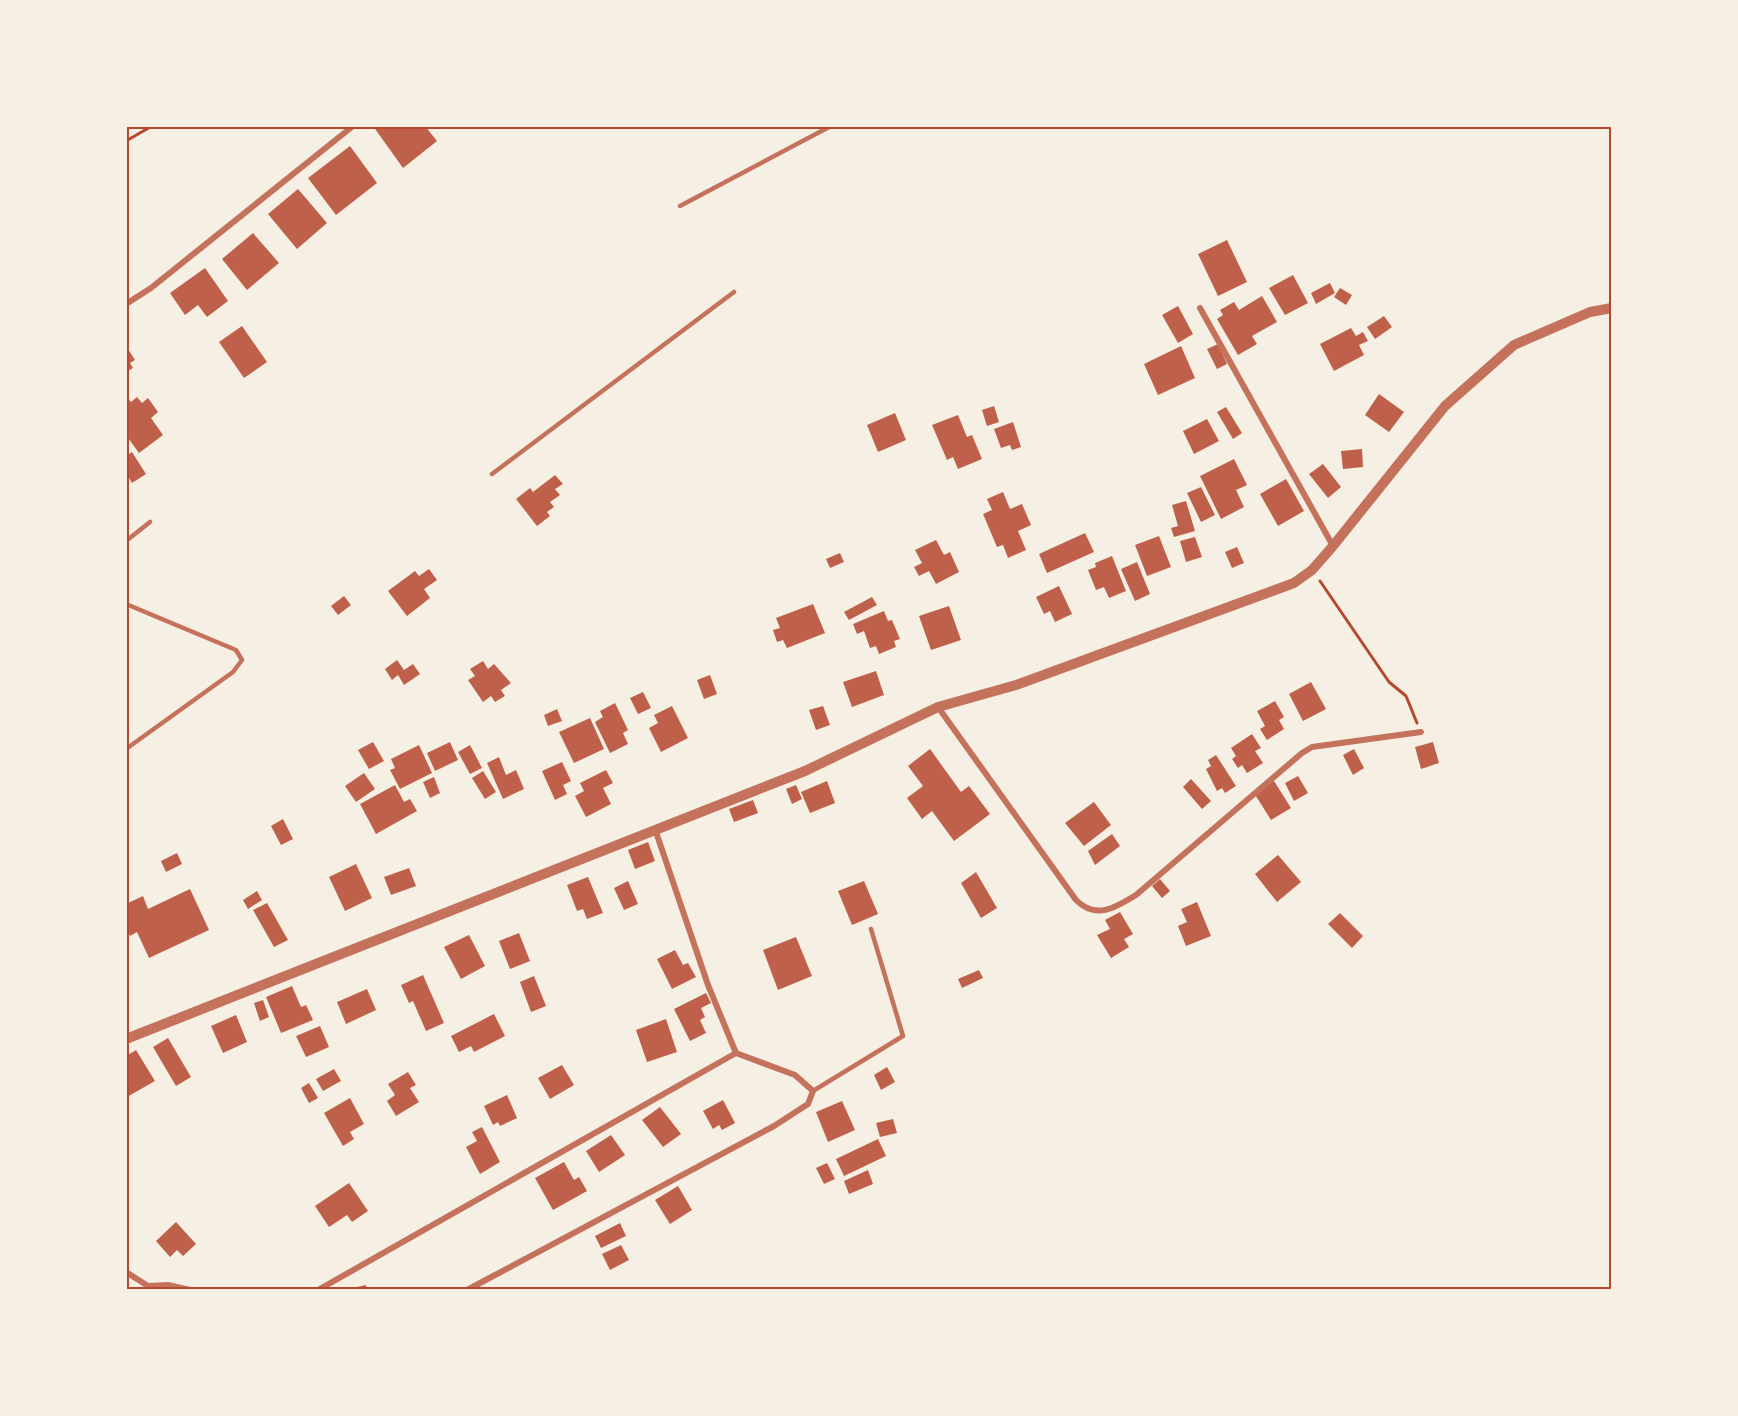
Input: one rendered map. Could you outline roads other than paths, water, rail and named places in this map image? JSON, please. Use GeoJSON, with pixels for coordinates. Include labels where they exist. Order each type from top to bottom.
{"type":"FeatureCollection","features":[{"type":"Feature","properties":{"kind":"street"},"geometry":{"type":"LineString","coordinates":[[126,304],[151,288],[353,126]]}},
{"type":"Feature","properties":{"kind":"street"},"geometry":{"type":"LineString","coordinates":[[1200,308],[1333,546]]}},
{"type":"Feature","properties":{"kind":"street"},"geometry":{"type":"LineString","coordinates":[[126,1039],[655,828],[805,771],[938,707],[1016,685],[1294,583],[1312,570],[1333,546],[1445,406],[1514,345],[1590,312],[1612,308]]}},
{"type":"Feature","properties":{"kind":"street"},"geometry":{"type":"LineString","coordinates":[[938,707],[1076,900],[1082,906],[1097,911],[1107,911],[1136,895],[1302,753],[1312,747],[1421,732]]}},
{"type":"Feature","properties":{"kind":"street"},"geometry":{"type":"LineString","coordinates":[[467,1290],[774,1126],[808,1104],[813,1090],[795,1075],[736,1053],[708,985],[655,828]]}},
{"type":"Feature","properties":{"kind":"street"},"geometry":{"type":"LineString","coordinates":[[318,1290],[736,1053]]}},
{"type":"Feature","properties":{"kind":"street"},"geometry":{"type":"LineString","coordinates":[[126,1272],[148,1286],[168,1285],[190,1290]]}},
{"type":"Feature","properties":{"kind":"lane"},"geometry":{"type":"LineString","coordinates":[[680,206],[831,126]]}},
{"type":"Feature","properties":{"kind":"lane"},"geometry":{"type":"LineString","coordinates":[[492,474],[734,292]]}},
{"type":"Feature","properties":{"kind":"lane"},"geometry":{"type":"LineString","coordinates":[[126,541],[150,522]]}},
{"type":"Feature","properties":{"kind":"lane"},"geometry":{"type":"LineString","coordinates":[[126,604],[236,650],[242,660],[233,672],[126,749]]}},
{"type":"Feature","properties":{"kind":"lane"},"geometry":{"type":"LineString","coordinates":[[813,1090],[903,1036],[871,929]]}}]}
